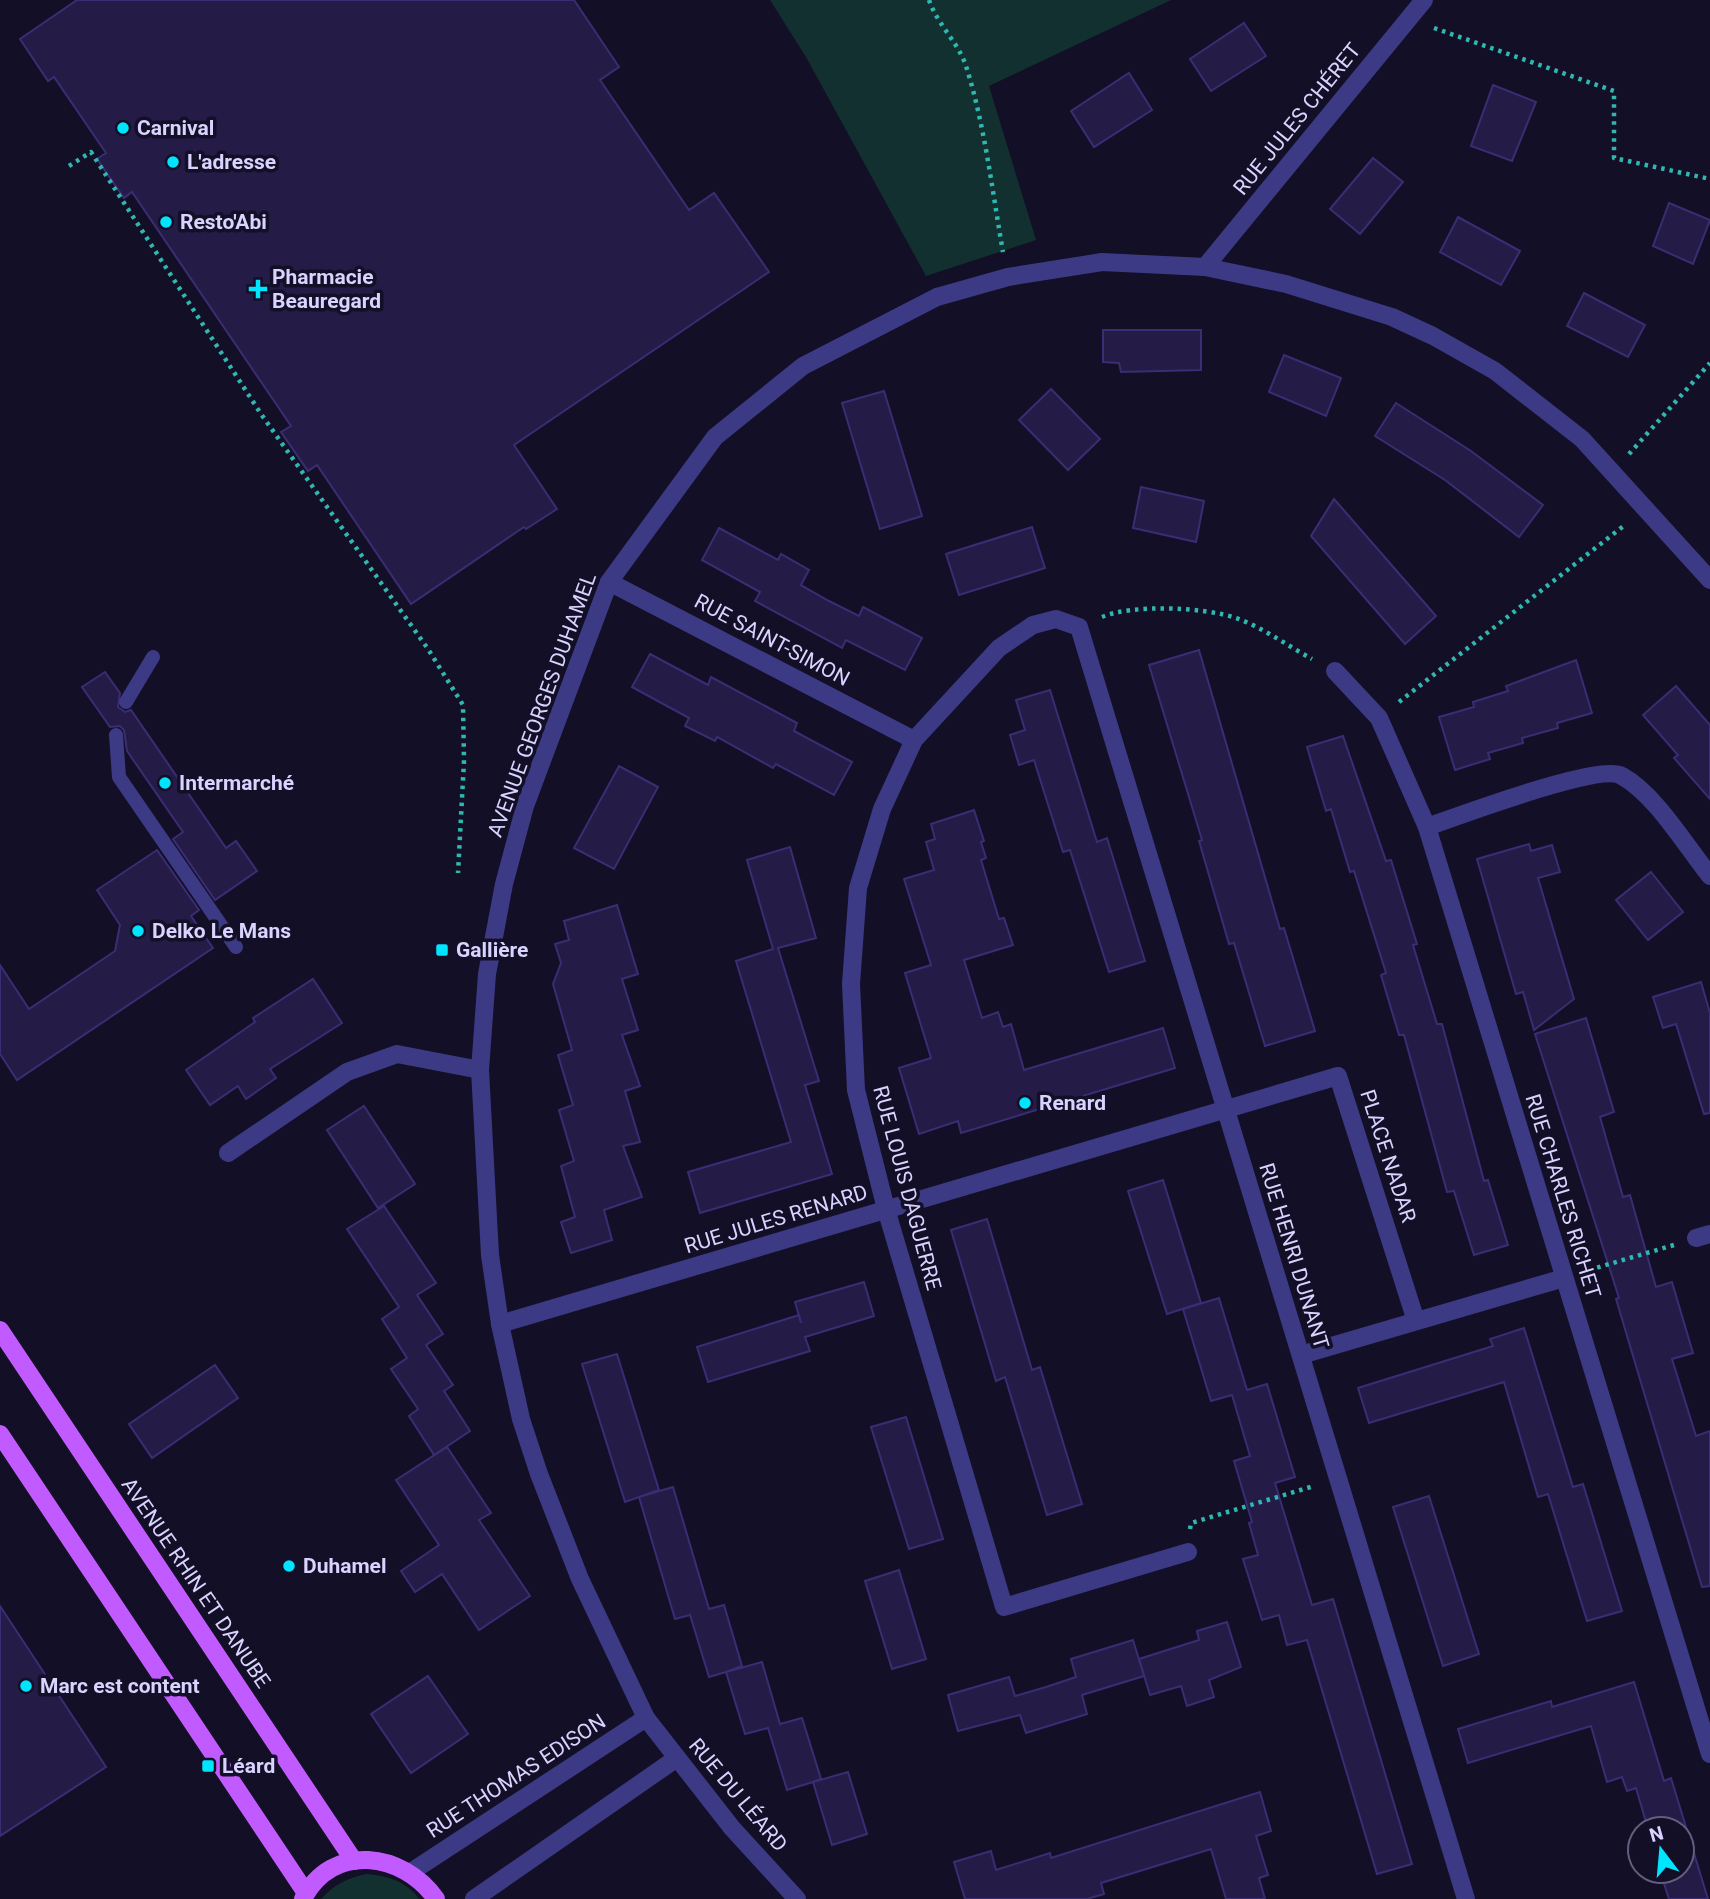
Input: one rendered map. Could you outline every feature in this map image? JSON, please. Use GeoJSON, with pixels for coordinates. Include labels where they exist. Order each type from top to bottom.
{"type":"FeatureCollection","features":[{"type":"Feature","properties":{"kind":"main road","name":"AVENUE RHIN ET DANUBE"},"geometry":{"type":"LineString","coordinates":[[0,1329],[354,1861]]}},
{"type":"Feature","properties":{"kind":"main road"},"geometry":{"type":"LineString","coordinates":[[0,1434],[304,1896],[318,1878],[354,1861],[394,1863],[411,1872],[436,1899]]}},
{"type":"Feature","properties":{"kind":"street","name":"RUE JULES CHÉRET"},"geometry":{"type":"LineString","coordinates":[[1205,267],[1424,0]]}},
{"type":"Feature","properties":{"kind":"street","name":"AVENUE GEORGES DUHAMEL"},"geometry":{"type":"LineString","coordinates":[[646,1718],[558,1526],[521,1419],[500,1324],[485,1189],[480,1070],[487,974],[503,884],[525,806],[608,582],[715,437],[803,366],[937,297],[1008,276],[1102,262],[1205,267],[1286,284],[1392,317],[1433,336],[1495,371],[1583,439],[1710,580]]}},
{"type":"Feature","properties":{"kind":"street","name":"RUE SAINT-SIMON"},"geometry":{"type":"LineString","coordinates":[[608,582],[914,740]]}},
{"type":"Feature","properties":{"kind":"street","name":"RUE LOUIS DAGUERRE"},"geometry":{"type":"LineString","coordinates":[[1079,627],[1056,619],[1033,625],[1022,632],[999,648],[914,740],[882,809],[858,888],[851,984],[856,1090],[886,1209],[1004,1607],[1188,1552]]}},
{"type":"Feature","properties":{"kind":"street","name":"RUE HENRI DUNANT"},"geometry":{"type":"LineString","coordinates":[[1079,627],[1466,1899]]}},
{"type":"Feature","properties":{"kind":"street","name":"RUE CHARLES RICHET"},"geometry":{"type":"LineString","coordinates":[[1335,671],[1379,718],[1427,827],[1710,1754]]}},
{"type":"Feature","properties":{"kind":"street"},"geometry":{"type":"LineString","coordinates":[[1427,827],[1590,775],[1619,774],[1640,788],[1710,876]]}},
{"type":"Feature","properties":{"kind":"street"},"geometry":{"type":"LineString","coordinates":[[228,1153],[346,1072],[397,1054],[480,1070]]}},
{"type":"Feature","properties":{"kind":"street","name":"PLACE NADAR"},"geometry":{"type":"LineString","coordinates":[[1226,1109],[1338,1076],[1416,1321]]}},
{"type":"Feature","properties":{"kind":"street","name":"RUE JULES RENARD"},"geometry":{"type":"LineString","coordinates":[[500,1324],[1226,1109]]}},
{"type":"Feature","properties":{"kind":"street"},"geometry":{"type":"LineString","coordinates":[[1301,1355],[1564,1278]]}},
{"type":"Feature","properties":{"kind":"street","name":"RUE DU LÉARD"},"geometry":{"type":"LineString","coordinates":[[646,1718],[732,1828],[797,1899]]}},
{"type":"Feature","properties":{"kind":"street","name":"RUE THOMAS EDISON"},"geometry":{"type":"LineString","coordinates":[[411,1872],[646,1718]]}},
{"type":"Feature","properties":{"kind":"street"},"geometry":{"type":"LineString","coordinates":[[474,1899],[677,1758]]}},
{"type":"Feature","properties":{"kind":"lane"},"geometry":{"type":"LineString","coordinates":[[126,702],[153,657]]}},
{"type":"Feature","properties":{"kind":"lane"},"geometry":{"type":"LineString","coordinates":[[116,736],[119,777],[236,947]]}},
{"type":"Feature","properties":{"kind":"path"},"geometry":{"type":"LineString","coordinates":[[929,0],[933,13],[965,62],[981,127],[1008,276]]}},
{"type":"Feature","properties":{"kind":"path"},"geometry":{"type":"LineString","coordinates":[[1408,19],[1614,91],[1614,158],[1710,179]]}},
{"type":"Feature","properties":{"kind":"path"},"geometry":{"type":"LineString","coordinates":[[69,166],[91,152],[261,414],[463,705],[464,761],[458,873]]}},
{"type":"Feature","properties":{"kind":"path"},"geometry":{"type":"LineString","coordinates":[[1612,472],[1710,363]]}},
{"type":"Feature","properties":{"kind":"path"},"geometry":{"type":"LineString","coordinates":[[1379,718],[1645,509]]}},
{"type":"Feature","properties":{"kind":"path"},"geometry":{"type":"LineString","coordinates":[[1079,627],[1116,611],[1188,610],[1235,618],[1335,671]]}},
{"type":"Feature","properties":{"kind":"path"},"geometry":{"type":"LineString","coordinates":[[1564,1278],[1703,1236]]}},
{"type":"Feature","properties":{"kind":"path"},"geometry":{"type":"LineString","coordinates":[[1188,1552],[1191,1523],[1338,1479]]}},
{"type":"Feature","properties":{"kind":"green space"},"geometry":{"type":"Polygon","coordinates":[[[770,0],[1171,0],[989,86],[1036,240],[926,276],[806,57],[770,0]]]}},
{"type":"Feature","properties":{"kind":"green space"},"geometry":{"type":"Polygon","coordinates":[[[367,1874],[396,1881],[419,1899],[321,1899],[342,1882],[367,1874]]]}},
{"type":"Feature","properties":{"kind":"building"},"geometry":{"type":"Polygon","coordinates":[[[77,0],[574,0],[619,67],[600,80],[689,210],[714,193],[769,272],[514,445],[557,509],[526,529],[524,527],[411,604],[317,465],[308,471],[281,432],[291,426],[132,192],[124,198],[97,159],[106,153],[54,77],[48,81],[20,39],[77,0]]]}},
{"type":"Feature","properties":{"kind":"building"},"geometry":{"type":"Polygon","coordinates":[[[1244,23],[1266,56],[1211,91],[1190,59],[1244,23]]]}},
{"type":"Feature","properties":{"kind":"building"},"geometry":{"type":"Polygon","coordinates":[[[1129,73],[1152,110],[1094,147],[1071,111],[1129,73]]]}},
{"type":"Feature","properties":{"kind":"building"},"geometry":{"type":"Polygon","coordinates":[[[1493,85],[1536,102],[1512,161],[1471,146],[1493,85]]]}},
{"type":"Feature","properties":{"kind":"building"},"geometry":{"type":"Polygon","coordinates":[[[1373,158],[1403,182],[1360,234],[1330,209],[1373,158]]]}},
{"type":"Feature","properties":{"kind":"building"},"geometry":{"type":"Polygon","coordinates":[[[1669,203],[1710,220],[1693,264],[1653,246],[1669,203]]]}},
{"type":"Feature","properties":{"kind":"building"},"geometry":{"type":"Polygon","coordinates":[[[1458,217],[1520,251],[1501,285],[1440,252],[1458,217]]]}},
{"type":"Feature","properties":{"kind":"building"},"geometry":{"type":"Polygon","coordinates":[[[1584,293],[1645,325],[1628,357],[1567,326],[1584,293]]]}},
{"type":"Feature","properties":{"kind":"building"},"geometry":{"type":"Polygon","coordinates":[[[1103,330],[1201,330],[1201,370],[1121,372],[1119,363],[1103,362],[1103,330]]]}},
{"type":"Feature","properties":{"kind":"building"},"geometry":{"type":"Polygon","coordinates":[[[1284,355],[1341,378],[1326,416],[1269,392],[1284,355]]]}},
{"type":"Feature","properties":{"kind":"building"},"geometry":{"type":"Polygon","coordinates":[[[1051,389],[1100,439],[1068,470],[1019,420],[1051,389]]]}},
{"type":"Feature","properties":{"kind":"building"},"geometry":{"type":"Polygon","coordinates":[[[884,391],[922,516],[880,529],[842,403],[884,391]]]}},
{"type":"Feature","properties":{"kind":"building"},"geometry":{"type":"Polygon","coordinates":[[[1396,403],[1471,451],[1543,505],[1519,537],[1445,480],[1375,436],[1396,403]]]}},
{"type":"Feature","properties":{"kind":"building"},"geometry":{"type":"Polygon","coordinates":[[[1141,487],[1204,501],[1196,542],[1133,528],[1141,487]]]}},
{"type":"Feature","properties":{"kind":"building"},"geometry":{"type":"Polygon","coordinates":[[[1334,499],[1436,616],[1405,644],[1311,536],[1334,499]]]}},
{"type":"Feature","properties":{"kind":"building"},"geometry":{"type":"Polygon","coordinates":[[[1032,527],[1045,568],[959,595],[946,554],[1032,527]]]}},
{"type":"Feature","properties":{"kind":"building"},"geometry":{"type":"Polygon","coordinates":[[[719,528],[778,560],[781,554],[809,570],[801,585],[829,601],[859,616],[863,607],[922,638],[905,670],[846,640],[842,648],[755,601],[760,592],[702,560],[719,528]]]}},
{"type":"Feature","properties":{"kind":"building"},"geometry":{"type":"Polygon","coordinates":[[[1199,650],[1280,929],[1284,928],[1315,1031],[1265,1046],[1234,943],[1229,944],[1199,841],[1202,840],[1149,665],[1199,650]]]}},
{"type":"Feature","properties":{"kind":"building"},"geometry":{"type":"Polygon","coordinates":[[[650,654],[708,685],[711,677],[769,708],[797,723],[794,731],[852,762],[834,795],[776,764],[773,768],[717,737],[715,741],[685,726],[689,718],[632,687],[650,654]]]}},
{"type":"Feature","properties":{"kind":"building"},"geometry":{"type":"Polygon","coordinates":[[[1576,660],[1592,713],[1557,723],[1558,728],[1522,738],[1523,743],[1488,753],[1490,759],[1455,770],[1439,717],[1474,707],[1473,702],[1508,691],[1506,686],[1576,660]]]}},
{"type":"Feature","properties":{"kind":"building","name":"Intermarché"},"geometry":{"type":"Polygon","coordinates":[[[105,672],[120,693],[118,707],[125,712],[131,710],[226,848],[236,841],[257,871],[215,900],[173,839],[183,832],[127,751],[124,730],[120,726],[110,727],[82,687],[105,672]]]}},
{"type":"Feature","properties":{"kind":"building"},"geometry":{"type":"Polygon","coordinates":[[[1676,686],[1710,725],[1710,799],[1674,758],[1678,755],[1643,715],[1676,686]]]}},
{"type":"Feature","properties":{"kind":"building"},"geometry":{"type":"Polygon","coordinates":[[[1050,690],[1097,842],[1107,838],[1145,961],[1109,972],[1070,850],[1063,852],[1034,760],[1019,765],[1010,735],[1025,730],[1016,700],[1050,690]]]}},
{"type":"Feature","properties":{"kind":"building"},"geometry":{"type":"Polygon","coordinates":[[[1343,736],[1386,861],[1391,860],[1417,944],[1413,945],[1437,1024],[1442,1024],[1484,1181],[1488,1180],[1508,1245],[1474,1255],[1454,1191],[1447,1192],[1404,1035],[1399,1035],[1381,975],[1386,973],[1354,871],[1350,872],[1331,809],[1326,811],[1307,747],[1343,736]]]}},
{"type":"Feature","properties":{"kind":"building"},"geometry":{"type":"Polygon","coordinates":[[[619,766],[658,787],[614,869],[574,848],[619,766]]]}},
{"type":"Feature","properties":{"kind":"building"},"geometry":{"type":"Polygon","coordinates":[[[974,810],[984,841],[981,842],[986,858],[981,860],[999,919],[1004,918],[1013,945],[964,960],[982,1018],[998,1012],[1003,1027],[1011,1024],[1024,1070],[1163,1028],[1175,1068],[961,1133],[958,1121],[919,1134],[899,1068],[931,1058],[905,973],[931,965],[904,879],[934,870],[926,842],[935,839],[931,824],[974,810]]]}},
{"type":"Feature","properties":{"kind":"building"},"geometry":{"type":"Polygon","coordinates":[[[1529,844],[1531,851],[1552,845],[1560,872],[1538,878],[1574,999],[1534,1030],[1523,992],[1516,994],[1477,859],[1529,844]]]}},
{"type":"Feature","properties":{"kind":"building"},"geometry":{"type":"Polygon","coordinates":[[[790,847],[816,938],[778,948],[819,1081],[805,1085],[832,1174],[700,1213],[688,1172],[791,1142],[736,961],[773,949],[747,860],[790,847]]]}},
{"type":"Feature","properties":{"kind":"building"},"geometry":{"type":"Polygon","coordinates":[[[157,850],[199,910],[191,916],[213,948],[17,1080],[0,1054],[0,965],[29,1009],[115,951],[120,925],[97,890],[157,850]]]}},
{"type":"Feature","properties":{"kind":"building"},"geometry":{"type":"Polygon","coordinates":[[[1651,872],[1683,912],[1648,940],[1616,900],[1651,872]]]}},
{"type":"Feature","properties":{"kind":"building"},"geometry":{"type":"Polygon","coordinates":[[[617,905],[638,974],[622,979],[638,1030],[622,1035],[640,1086],[625,1091],[640,1142],[623,1146],[642,1197],[604,1210],[612,1240],[571,1253],[561,1222],[575,1217],[561,1166],[574,1161],[559,1110],[573,1105],[558,1055],[572,1050],[553,984],[561,963],[555,944],[569,940],[564,921],[617,905]]]}},
{"type":"Feature","properties":{"kind":"building"},"geometry":{"type":"Polygon","coordinates":[[[313,979],[342,1023],[270,1069],[276,1078],[246,1099],[238,1086],[210,1105],[186,1070],[255,1022],[253,1018],[313,979]]]}},
{"type":"Feature","properties":{"kind":"building"},"geometry":{"type":"Polygon","coordinates":[[[1701,982],[1710,1013],[1710,1113],[1704,1114],[1676,1024],[1663,1028],[1653,997],[1701,982]]]}},
{"type":"Feature","properties":{"kind":"building"},"geometry":{"type":"Polygon","coordinates":[[[1586,1018],[1614,1112],[1600,1117],[1623,1197],[1630,1195],[1656,1287],[1672,1282],[1693,1353],[1672,1359],[1696,1436],[1710,1431],[1710,1586],[1702,1587],[1616,1299],[1619,1298],[1535,1034],[1586,1018]]]}},
{"type":"Feature","properties":{"kind":"building"},"geometry":{"type":"Polygon","coordinates":[[[364,1106],[415,1184],[378,1208],[327,1130],[364,1106]]]}},
{"type":"Feature","properties":{"kind":"building"},"geometry":{"type":"Polygon","coordinates":[[[1163,1180],[1201,1303],[1167,1314],[1128,1191],[1163,1180]]]}},
{"type":"Feature","properties":{"kind":"building"},"geometry":{"type":"Polygon","coordinates":[[[384,1206],[436,1283],[417,1295],[443,1334],[426,1345],[453,1385],[444,1391],[470,1431],[434,1455],[409,1416],[418,1409],[391,1369],[407,1358],[382,1319],[399,1307],[347,1229],[384,1206]]]}},
{"type":"Feature","properties":{"kind":"building"},"geometry":{"type":"Polygon","coordinates":[[[987,1219],[1032,1370],[1040,1367],[1082,1504],[1047,1515],[1005,1377],[996,1381],[951,1230],[987,1219]]]}},
{"type":"Feature","properties":{"kind":"building"},"geometry":{"type":"Polygon","coordinates":[[[864,1282],[874,1316],[805,1337],[810,1351],[708,1382],[697,1347],[799,1315],[795,1302],[864,1282]]]}},
{"type":"Feature","properties":{"kind":"building"},"geometry":{"type":"Polygon","coordinates":[[[1219,1298],[1247,1390],[1267,1384],[1295,1477],[1275,1483],[1312,1605],[1333,1599],[1412,1864],[1377,1874],[1307,1640],[1287,1645],[1279,1615],[1262,1620],[1243,1559],[1258,1555],[1249,1523],[1252,1522],[1234,1461],[1250,1456],[1232,1395],[1211,1401],[1183,1309],[1219,1298]]]}},
{"type":"Feature","properties":{"kind":"building"},"geometry":{"type":"Polygon","coordinates":[[[1524,1328],[1573,1487],[1583,1484],[1622,1611],[1587,1621],[1548,1494],[1538,1497],[1504,1382],[1369,1423],[1358,1388],[1493,1346],[1490,1339],[1524,1328]]]}},
{"type":"Feature","properties":{"kind":"building"},"geometry":{"type":"Polygon","coordinates":[[[617,1354],[659,1490],[625,1502],[582,1364],[617,1354]]]}},
{"type":"Feature","properties":{"kind":"building"},"geometry":{"type":"Polygon","coordinates":[[[215,1365],[238,1398],[152,1458],[129,1424],[215,1365]]]}},
{"type":"Feature","properties":{"kind":"building"},"geometry":{"type":"Polygon","coordinates":[[[906,1417],[943,1539],[909,1549],[871,1427],[906,1417]]]}},
{"type":"Feature","properties":{"kind":"building"},"geometry":{"type":"Polygon","coordinates":[[[447,1447],[491,1513],[479,1520],[530,1596],[479,1630],[442,1574],[415,1592],[401,1571],[439,1545],[396,1480],[447,1447]]]}},
{"type":"Feature","properties":{"kind":"building"},"geometry":{"type":"Polygon","coordinates":[[[673,1487],[709,1609],[724,1605],[742,1666],[709,1677],[690,1615],[675,1619],[639,1497],[673,1487]]]}},
{"type":"Feature","properties":{"kind":"building"},"geometry":{"type":"Polygon","coordinates":[[[1429,1496],[1479,1654],[1443,1666],[1393,1507],[1429,1496]]]}},
{"type":"Feature","properties":{"kind":"building"},"geometry":{"type":"Polygon","coordinates":[[[899,1570],[926,1659],[892,1669],[865,1581],[899,1570]]]}},
{"type":"Feature","properties":{"kind":"building","name":"Marc est content"},"geometry":{"type":"Polygon","coordinates":[[[0,1606],[106,1767],[0,1836],[0,1606]]]}},
{"type":"Feature","properties":{"kind":"building"},"geometry":{"type":"Polygon","coordinates":[[[1227,1622],[1241,1667],[1209,1680],[1214,1697],[1187,1706],[1181,1686],[1150,1695],[1139,1659],[1199,1640],[1197,1631],[1227,1622]]]}},
{"type":"Feature","properties":{"kind":"building"},"geometry":{"type":"Polygon","coordinates":[[[1133,1640],[1144,1676],[1082,1695],[1087,1714],[1026,1733],[1020,1715],[958,1731],[948,1695],[1009,1677],[1015,1696],[1046,1687],[1076,1677],[1071,1659],[1133,1640]]]}},
{"type":"Feature","properties":{"kind":"building"},"geometry":{"type":"Polygon","coordinates":[[[762,1662],[780,1724],[802,1718],[821,1779],[787,1790],[768,1728],[745,1734],[726,1672],[762,1662]]]}},
{"type":"Feature","properties":{"kind":"building"},"geometry":{"type":"Polygon","coordinates":[[[428,1676],[468,1734],[411,1773],[371,1714],[428,1676]]]}},
{"type":"Feature","properties":{"kind":"building"},"geometry":{"type":"Polygon","coordinates":[[[1634,1682],[1664,1781],[1671,1778],[1682,1815],[1644,1815],[1636,1788],[1627,1791],[1622,1777],[1607,1782],[1591,1726],[1468,1763],[1458,1729],[1551,1701],[1552,1707],[1634,1682]]]}},
{"type":"Feature","properties":{"kind":"building"},"geometry":{"type":"Polygon","coordinates":[[[848,1772],[867,1834],[832,1845],[813,1782],[848,1772]]]}},
{"type":"Feature","properties":{"kind":"building"},"geometry":{"type":"Polygon","coordinates":[[[1260,1792],[1271,1831],[1256,1836],[1268,1875],[1259,1878],[1265,1899],[1226,1899],[1211,1849],[1101,1883],[1104,1894],[1087,1899],[965,1899],[954,1862],[991,1851],[996,1870],[1050,1853],[1051,1858],[1260,1792]]]}},
{"type":"Feature","properties":{"kind":"building"},"geometry":{"type":"Polygon","coordinates":[[[1696,1860],[1708,1899],[1669,1899],[1664,1885],[1696,1885],[1696,1860]]]}},
{"type":"Feature","properties":{"kind":"place","name":"Carnival"},"geometry":{"type":"Point","coordinates":[123,128]}},
{"type":"Feature","properties":{"kind":"place","name":"L'adresse"},"geometry":{"type":"Point","coordinates":[173,162]}},
{"type":"Feature","properties":{"kind":"place","name":"Resto'Abi"},"geometry":{"type":"Point","coordinates":[166,222]}},
{"type":"Feature","properties":{"kind":"place","name":"Pharmacie Beauregard"},"geometry":{"type":"Point","coordinates":[258,289]}},
{"type":"Feature","properties":{"kind":"place","name":"Intermarché"},"geometry":{"type":"Point","coordinates":[165,783]}},
{"type":"Feature","properties":{"kind":"place","name":"Delko Le Mans"},"geometry":{"type":"Point","coordinates":[138,931]}},
{"type":"Feature","properties":{"kind":"place","name":"Gallière"},"geometry":{"type":"Point","coordinates":[442,950]}},
{"type":"Feature","properties":{"kind":"place","name":"Renard"},"geometry":{"type":"Point","coordinates":[1025,1103]}},
{"type":"Feature","properties":{"kind":"place","name":"Duhamel"},"geometry":{"type":"Point","coordinates":[289,1566]}},
{"type":"Feature","properties":{"kind":"place","name":"Marc est content"},"geometry":{"type":"Point","coordinates":[26,1686]}},
{"type":"Feature","properties":{"kind":"place","name":"Léard"},"geometry":{"type":"Point","coordinates":[208,1766]}}]}
